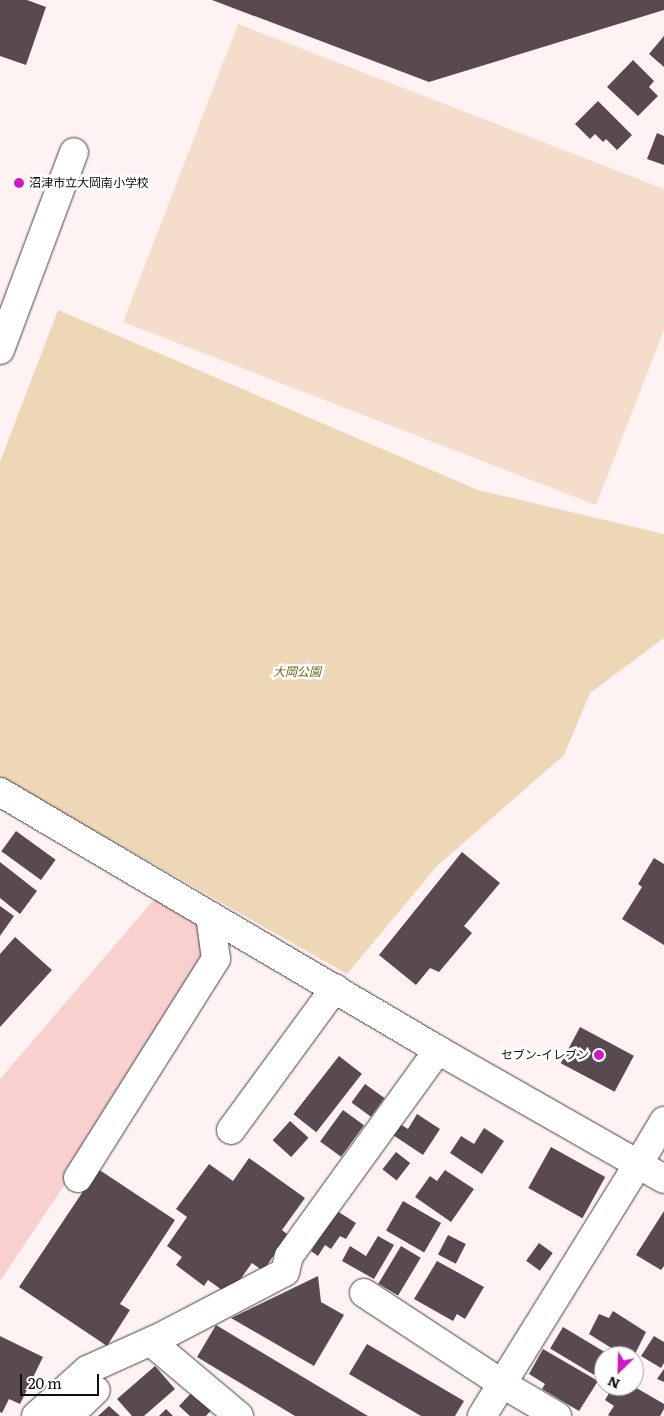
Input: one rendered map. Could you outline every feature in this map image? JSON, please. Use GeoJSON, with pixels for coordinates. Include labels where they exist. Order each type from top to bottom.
{"type":"FeatureCollection","features":[{"type":"Feature","properties":{"kind":"street"},"geometry":{"type":"LineString","coordinates":[[0,350],[74,152]]}},
{"type":"Feature","properties":{"kind":"street"},"geometry":{"type":"LineString","coordinates":[[0,792],[336,988],[438,1050],[639,1163],[664,1179]]}},
{"type":"Feature","properties":{"kind":"street"},"geometry":{"type":"LineString","coordinates":[[78,1178],[216,959],[210,915]]}},
{"type":"Feature","properties":{"kind":"street"},"geometry":{"type":"LineString","coordinates":[[231,1130],[336,988]]}},
{"type":"Feature","properties":{"kind":"street"},"geometry":{"type":"LineString","coordinates":[[36,1416],[87,1370],[156,1339],[285,1272],[288,1256],[438,1050]]}},
{"type":"Feature","properties":{"kind":"street"},"geometry":{"type":"LineString","coordinates":[[482,1416],[664,1121]]}},
{"type":"Feature","properties":{"kind":"street"},"geometry":{"type":"LineString","coordinates":[[364,1293],[501,1383],[557,1416]]}},
{"type":"Feature","properties":{"kind":"street"},"geometry":{"type":"LineString","coordinates":[[156,1339],[151,1342],[239,1416]]}},
{"type":"Feature","properties":{"kind":"street"},"geometry":{"type":"LineString","coordinates":[[70,1416],[96,1390]]}},
{"type":"Feature","properties":{"kind":"shaded area"},"geometry":{"type":"Polygon","coordinates":[[[238,24],[664,189],[664,330],[596,505],[123,322],[238,24]]]}},
{"type":"Feature","properties":{"kind":"shaded area"},"geometry":{"type":"Polygon","coordinates":[[[164,888],[230,938],[0,1281],[0,1079],[164,888]]]}},
{"type":"Feature","properties":{"kind":"green space","name":"大岡公園"},"geometry":{"type":"Polygon","coordinates":[[[58,310],[478,490],[664,534],[664,638],[590,693],[564,755],[437,866],[347,974],[0,777],[0,462],[58,310]]]}},
{"type":"Feature","properties":{"kind":"building"},"geometry":{"type":"Polygon","coordinates":[[[0,0],[27,0],[46,7],[26,65],[0,56],[0,0]]]}},
{"type":"Feature","properties":{"kind":"building"},"geometry":{"type":"Polygon","coordinates":[[[212,0],[664,0],[664,10],[429,82],[212,0]]]}},
{"type":"Feature","properties":{"kind":"building"},"geometry":{"type":"Polygon","coordinates":[[[664,36],[664,67],[649,54],[664,36]]]}},
{"type":"Feature","properties":{"kind":"building"},"geometry":{"type":"Polygon","coordinates":[[[633,60],[654,81],[649,87],[658,96],[638,116],[607,87],[633,60]]]}},
{"type":"Feature","properties":{"kind":"building"},"geometry":{"type":"Polygon","coordinates":[[[598,101],[632,135],[617,150],[606,139],[603,142],[595,134],[590,139],[575,124],[598,101]]]}},
{"type":"Feature","properties":{"kind":"building"},"geometry":{"type":"Polygon","coordinates":[[[657,133],[664,136],[664,165],[647,159],[657,133]]]}},
{"type":"Feature","properties":{"kind":"building"},"geometry":{"type":"Polygon","coordinates":[[[16,831],[56,860],[41,880],[1,851],[16,831]]]}},
{"type":"Feature","properties":{"kind":"building"},"geometry":{"type":"Polygon","coordinates":[[[462,852],[500,883],[464,926],[472,933],[439,972],[430,968],[416,985],[379,955],[462,852]]]}},
{"type":"Feature","properties":{"kind":"building"},"geometry":{"type":"Polygon","coordinates":[[[654,858],[664,864],[664,945],[622,919],[642,887],[638,884],[654,858]]]}},
{"type":"Feature","properties":{"kind":"building"},"geometry":{"type":"Polygon","coordinates":[[[0,862],[37,891],[20,914],[0,898],[0,862]]]}},
{"type":"Feature","properties":{"kind":"building"},"geometry":{"type":"Polygon","coordinates":[[[0,906],[14,916],[0,936],[0,906]]]}},
{"type":"Feature","properties":{"kind":"building"},"geometry":{"type":"Polygon","coordinates":[[[15,937],[52,970],[0,1027],[0,954],[15,937]]]}},
{"type":"Feature","properties":{"kind":"building"},"geometry":{"type":"Polygon","coordinates":[[[580,1027],[634,1056],[615,1092],[561,1063],[580,1027]]]}},
{"type":"Feature","properties":{"kind":"building"},"geometry":{"type":"Polygon","coordinates":[[[339,1056],[362,1074],[316,1132],[293,1114],[339,1056]]]}},
{"type":"Feature","properties":{"kind":"building"},"geometry":{"type":"Polygon","coordinates":[[[365,1084],[384,1098],[371,1117],[351,1103],[365,1084]]]}},
{"type":"Feature","properties":{"kind":"building"},"geometry":{"type":"Polygon","coordinates":[[[343,1110],[364,1125],[341,1157],[320,1142],[343,1110]]]}},
{"type":"Feature","properties":{"kind":"building"},"geometry":{"type":"Polygon","coordinates":[[[417,1114],[440,1129],[423,1155],[393,1135],[400,1124],[408,1129],[417,1114]]]}},
{"type":"Feature","properties":{"kind":"building"},"geometry":{"type":"Polygon","coordinates":[[[290,1121],[309,1138],[291,1157],[273,1140],[290,1121]]]}},
{"type":"Feature","properties":{"kind":"building"},"geometry":{"type":"Polygon","coordinates":[[[484,1128],[504,1141],[482,1174],[450,1153],[461,1136],[474,1144],[484,1128]]]}},
{"type":"Feature","properties":{"kind":"building"},"geometry":{"type":"Polygon","coordinates":[[[551,1147],[605,1177],[582,1218],[528,1188],[551,1147]]]}},
{"type":"Feature","properties":{"kind":"building"},"geometry":{"type":"Polygon","coordinates":[[[396,1152],[410,1163],[397,1180],[382,1169],[396,1152]]]}},
{"type":"Feature","properties":{"kind":"building"},"geometry":{"type":"Polygon","coordinates":[[[249,1158],[305,1198],[282,1230],[288,1235],[263,1271],[252,1263],[229,1295],[208,1280],[204,1286],[176,1265],[182,1257],[167,1246],[187,1217],[176,1209],[209,1164],[233,1181],[249,1158]]]}},
{"type":"Feature","properties":{"kind":"building"},"geometry":{"type":"Polygon","coordinates":[[[98,1169],[175,1220],[120,1304],[130,1310],[107,1346],[19,1287],[98,1169]]]}},
{"type":"Feature","properties":{"kind":"building"},"geometry":{"type":"Polygon","coordinates":[[[445,1170],[474,1189],[451,1222],[415,1197],[430,1176],[437,1181],[445,1170]]]}},
{"type":"Feature","properties":{"kind":"building"},"geometry":{"type":"Polygon","coordinates":[[[403,1201],[441,1223],[424,1252],[386,1230],[403,1201]]]}},
{"type":"Feature","properties":{"kind":"building"},"geometry":{"type":"Polygon","coordinates":[[[337,1211],[356,1223],[346,1239],[340,1236],[331,1249],[325,1245],[318,1256],[311,1251],[337,1211]]]}},
{"type":"Feature","properties":{"kind":"building"},"geometry":{"type":"Polygon","coordinates":[[[664,1211],[664,1266],[661,1270],[636,1255],[664,1211]]]}},
{"type":"Feature","properties":{"kind":"building"},"geometry":{"type":"Polygon","coordinates":[[[448,1235],[466,1244],[456,1264],[438,1255],[448,1235]]]}},
{"type":"Feature","properties":{"kind":"building"},"geometry":{"type":"Polygon","coordinates":[[[378,1236],[394,1245],[374,1279],[342,1261],[350,1246],[366,1256],[378,1236]]]}},
{"type":"Feature","properties":{"kind":"building"},"geometry":{"type":"Polygon","coordinates":[[[539,1243],[553,1253],[540,1271],[526,1261],[539,1243]]]}},
{"type":"Feature","properties":{"kind":"building"},"geometry":{"type":"Polygon","coordinates":[[[401,1246],[421,1258],[398,1296],[378,1284],[401,1246]]]}},
{"type":"Feature","properties":{"kind":"building"},"geometry":{"type":"Polygon","coordinates":[[[437,1261],[484,1287],[465,1319],[457,1314],[453,1321],[414,1299],[437,1261]]]}},
{"type":"Feature","properties":{"kind":"building"},"geometry":{"type":"Polygon","coordinates":[[[318,1276],[321,1302],[344,1315],[314,1366],[231,1318],[318,1276]]]}},
{"type":"Feature","properties":{"kind":"building"},"geometry":{"type":"Polygon","coordinates":[[[613,1311],[646,1332],[639,1346],[608,1346],[589,1334],[599,1314],[609,1318],[613,1311]]]}},
{"type":"Feature","properties":{"kind":"building"},"geometry":{"type":"Polygon","coordinates":[[[216,1325],[368,1416],[295,1416],[197,1357],[216,1325]]]}},
{"type":"Feature","properties":{"kind":"building"},"geometry":{"type":"Polygon","coordinates":[[[563,1327],[595,1346],[594,1375],[550,1348],[563,1327]]]}},
{"type":"Feature","properties":{"kind":"building"},"geometry":{"type":"Polygon","coordinates":[[[0,1336],[43,1357],[20,1404],[9,1399],[2,1413],[0,1412],[0,1336]]]}},
{"type":"Feature","properties":{"kind":"building"},"geometry":{"type":"Polygon","coordinates":[[[654,1336],[664,1342],[664,1363],[661,1368],[644,1358],[644,1351],[654,1336]]]}},
{"type":"Feature","properties":{"kind":"building"},"geometry":{"type":"Polygon","coordinates":[[[367,1344],[464,1401],[455,1416],[421,1416],[349,1374],[367,1344]]]}},
{"type":"Feature","properties":{"kind":"building"},"geometry":{"type":"Polygon","coordinates":[[[543,1349],[594,1379],[594,1387],[579,1411],[542,1389],[545,1384],[529,1374],[543,1349]]]}},
{"type":"Feature","properties":{"kind":"building"},"geometry":{"type":"Polygon","coordinates":[[[155,1366],[175,1389],[144,1416],[132,1416],[117,1399],[155,1366]]]}},
{"type":"Feature","properties":{"kind":"building"},"geometry":{"type":"Polygon","coordinates":[[[664,1369],[664,1382],[657,1379],[664,1369]]]}},
{"type":"Feature","properties":{"kind":"building"},"geometry":{"type":"Polygon","coordinates":[[[195,1389],[214,1407],[206,1416],[190,1416],[179,1406],[195,1389]]]}},
{"type":"Feature","properties":{"kind":"building"},"geometry":{"type":"Polygon","coordinates":[[[644,1392],[664,1404],[664,1409],[660,1416],[610,1416],[608,1415],[614,1406],[605,1400],[607,1396],[644,1396],[644,1392]]]}},
{"type":"Feature","properties":{"kind":"building"},"geometry":{"type":"Polygon","coordinates":[[[109,1406],[120,1416],[98,1416],[109,1406]]]}},
{"type":"Feature","properties":{"kind":"building"},"geometry":{"type":"Polygon","coordinates":[[[166,1409],[173,1416],[159,1416],[166,1409]]]}},
{"type":"Feature","properties":{"kind":"place","name":"沼津市立大岡南小学校"},"geometry":{"type":"Point","coordinates":[19,183]}},
{"type":"Feature","properties":{"kind":"place","name":"セブン-イレブン"},"geometry":{"type":"Point","coordinates":[599,1055]}}]}
